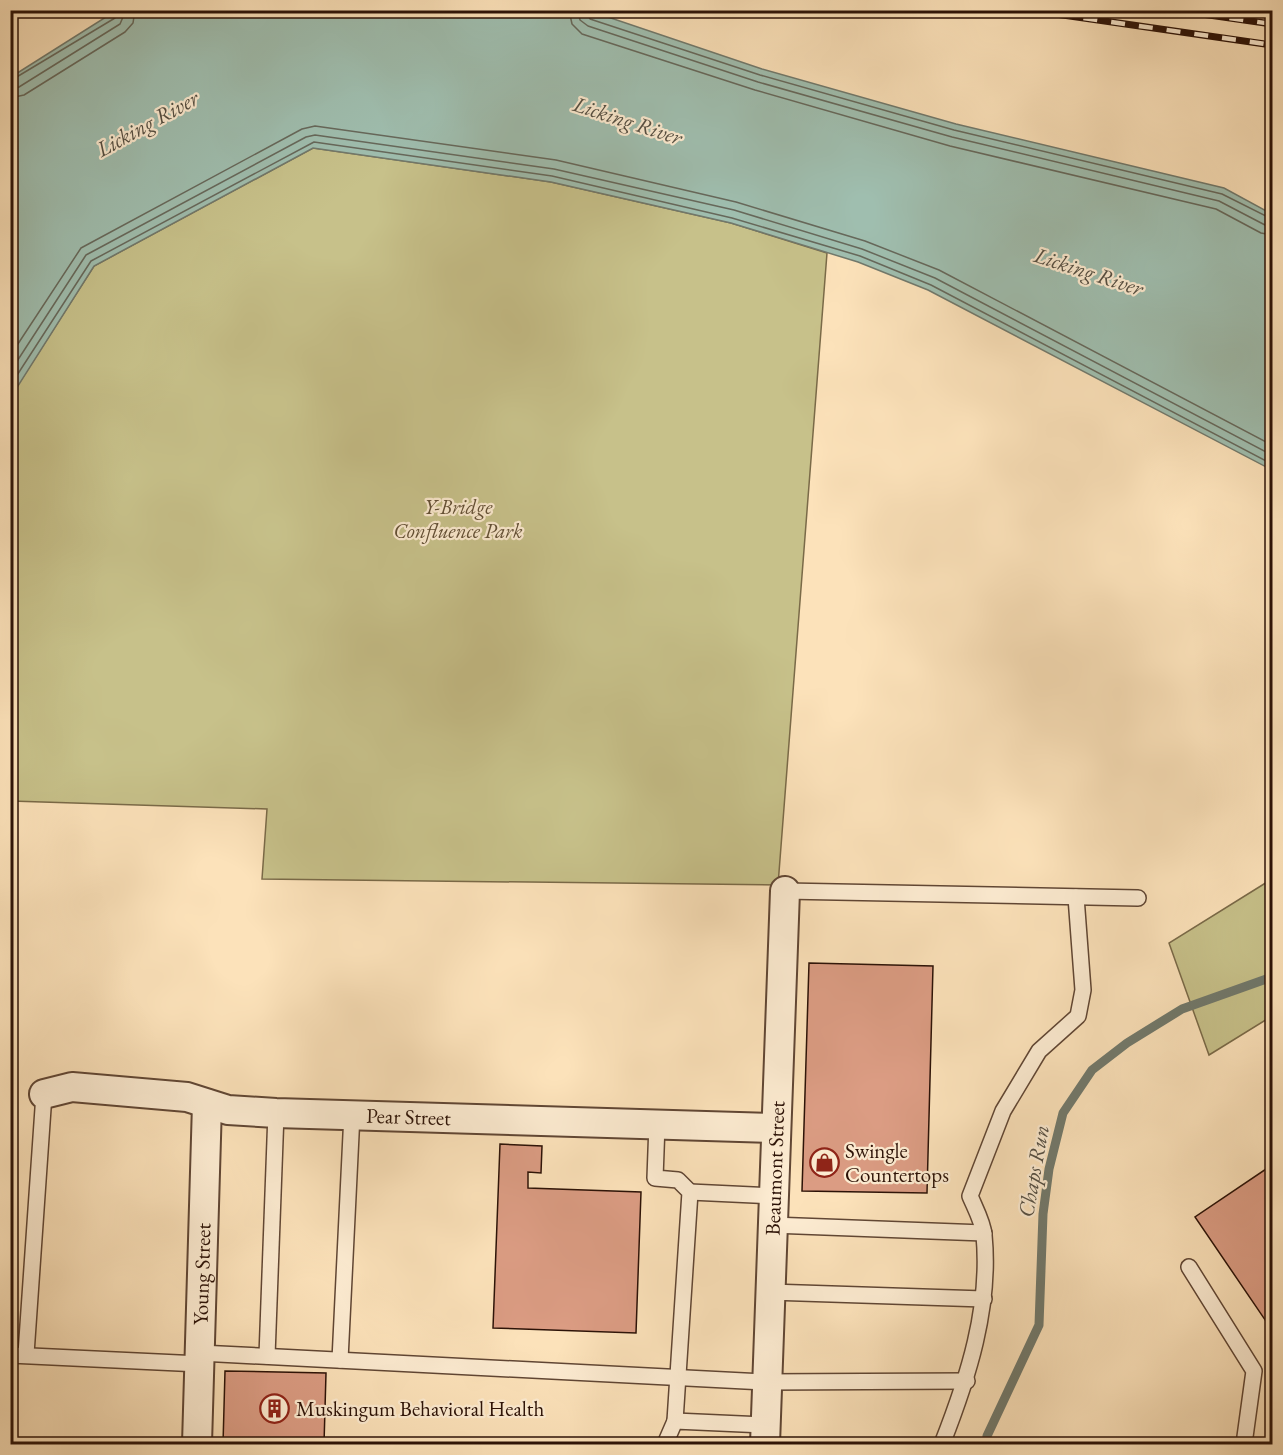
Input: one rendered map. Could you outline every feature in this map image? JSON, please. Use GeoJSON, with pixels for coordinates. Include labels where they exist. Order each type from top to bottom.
{"type":"FeatureCollection","features":[{"type":"Feature","properties":{"kind":"street","name":"Beaumont Street"},"geometry":{"type":"LineString","coordinates":[[765,1435],[765,1382],[785,891]]}},
{"type":"Feature","properties":{"kind":"street","name":"Pear Street"},"geometry":{"type":"LineString","coordinates":[[44,1094],[72,1087],[187,1097],[228,1110],[276,1113],[776,1128]]}},
{"type":"Feature","properties":{"kind":"street","name":"Young Street"},"geometry":{"type":"LineString","coordinates":[[197,1444],[207,1104]]}},
{"type":"Feature","properties":{"kind":"lane"},"geometry":{"type":"LineString","coordinates":[[785,891],[1138,898]]}},
{"type":"Feature","properties":{"kind":"lane"},"geometry":{"type":"LineString","coordinates":[[942,1444],[967,1381],[984,1299],[984,1233],[970,1196],[1003,1111],[1039,1051],[1078,1016],[1083,990],[1076,897]]}},
{"type":"Feature","properties":{"kind":"lane"},"geometry":{"type":"LineString","coordinates":[[44,1094],[18,1354],[200,1358],[267,1356],[765,1382],[967,1381]]}},
{"type":"Feature","properties":{"kind":"lane"},"geometry":{"type":"LineString","coordinates":[[267,1356],[276,1113]]}},
{"type":"Feature","properties":{"kind":"lane"},"geometry":{"type":"LineString","coordinates":[[340,1360],[352,1114]]}},
{"type":"Feature","properties":{"kind":"lane"},"geometry":{"type":"LineString","coordinates":[[657,1124],[655,1178],[678,1180],[690,1192],[773,1196]]}},
{"type":"Feature","properties":{"kind":"lane"},"geometry":{"type":"LineString","coordinates":[[664,1444],[675,1421],[676,1378],[690,1192]]}},
{"type":"Feature","properties":{"kind":"lane"},"geometry":{"type":"LineString","coordinates":[[772,1225],[984,1233]]}},
{"type":"Feature","properties":{"kind":"lane"},"geometry":{"type":"LineString","coordinates":[[1189,1267],[1254,1371],[1244,1444]]}},
{"type":"Feature","properties":{"kind":"lane"},"geometry":{"type":"LineString","coordinates":[[770,1292],[984,1299]]}},
{"type":"Feature","properties":{"kind":"lane"},"geometry":{"type":"LineString","coordinates":[[675,1421],[765,1435]]}},
{"type":"Feature","properties":{"kind":"green space","name":"Y-Bridge Confluence Park"},"geometry":{"type":"Polygon","coordinates":[[[313,148],[551,182],[731,223],[827,253],[778,885],[262,879],[267,809],[11,801],[10,397],[94,266],[313,148]]]}},
{"type":"Feature","properties":{"kind":"green space"},"geometry":{"type":"Polygon","coordinates":[[[1272,879],[1272,1016],[1209,1055],[1169,943],[1272,879]]]}},
{"type":"Feature","properties":{"kind":"water","name":"Licking River"},"geometry":{"type":"Polygon","coordinates":[[[117,10],[578,11],[602,15],[762,69],[956,124],[1224,188],[1272,214],[1272,470],[928,290],[858,262],[731,223],[551,182],[313,148],[94,266],[11,397],[11,77],[117,10]]]}},
{"type":"Feature","properties":{"kind":"building"},"geometry":{"type":"Polygon","coordinates":[[[809,963],[933,966],[927,1193],[802,1191],[809,963]]]}},
{"type":"Feature","properties":{"kind":"building"},"geometry":{"type":"Polygon","coordinates":[[[500,1144],[542,1146],[541,1173],[528,1172],[528,1188],[641,1192],[636,1333],[493,1328],[500,1144]]]}},
{"type":"Feature","properties":{"kind":"building"},"geometry":{"type":"Polygon","coordinates":[[[1272,1165],[1272,1330],[1195,1217],[1272,1165]]]}},
{"type":"Feature","properties":{"kind":"building","name":"Muskingum Behavioral Health"},"geometry":{"type":"Polygon","coordinates":[[[225,1371],[326,1373],[324,1444],[223,1444],[225,1371]]]}},
{"type":"Feature","properties":{"kind":"waterway","name":"Chaps Run"},"geometry":{"type":"LineString","coordinates":[[986,1444],[987,1436],[1039,1325],[1043,1214],[1049,1169],[1063,1113],[1092,1070],[1127,1043],[1182,1009],[1272,977]]}},
{"type":"Feature","properties":{"kind":"railway"},"geometry":{"type":"LineString","coordinates":[[1028,10],[1272,45]]}},
{"type":"Feature","properties":{"kind":"railway"},"geometry":{"type":"LineString","coordinates":[[1174,10],[1272,24]]}},
{"type":"Feature","properties":{"kind":"place","name":"Swingle Countertops"},"geometry":{"type":"Point","coordinates":[824,1163]}},
{"type":"Feature","properties":{"kind":"place","name":"Muskingum Behavioral Health"},"geometry":{"type":"Point","coordinates":[275,1409]}}]}
